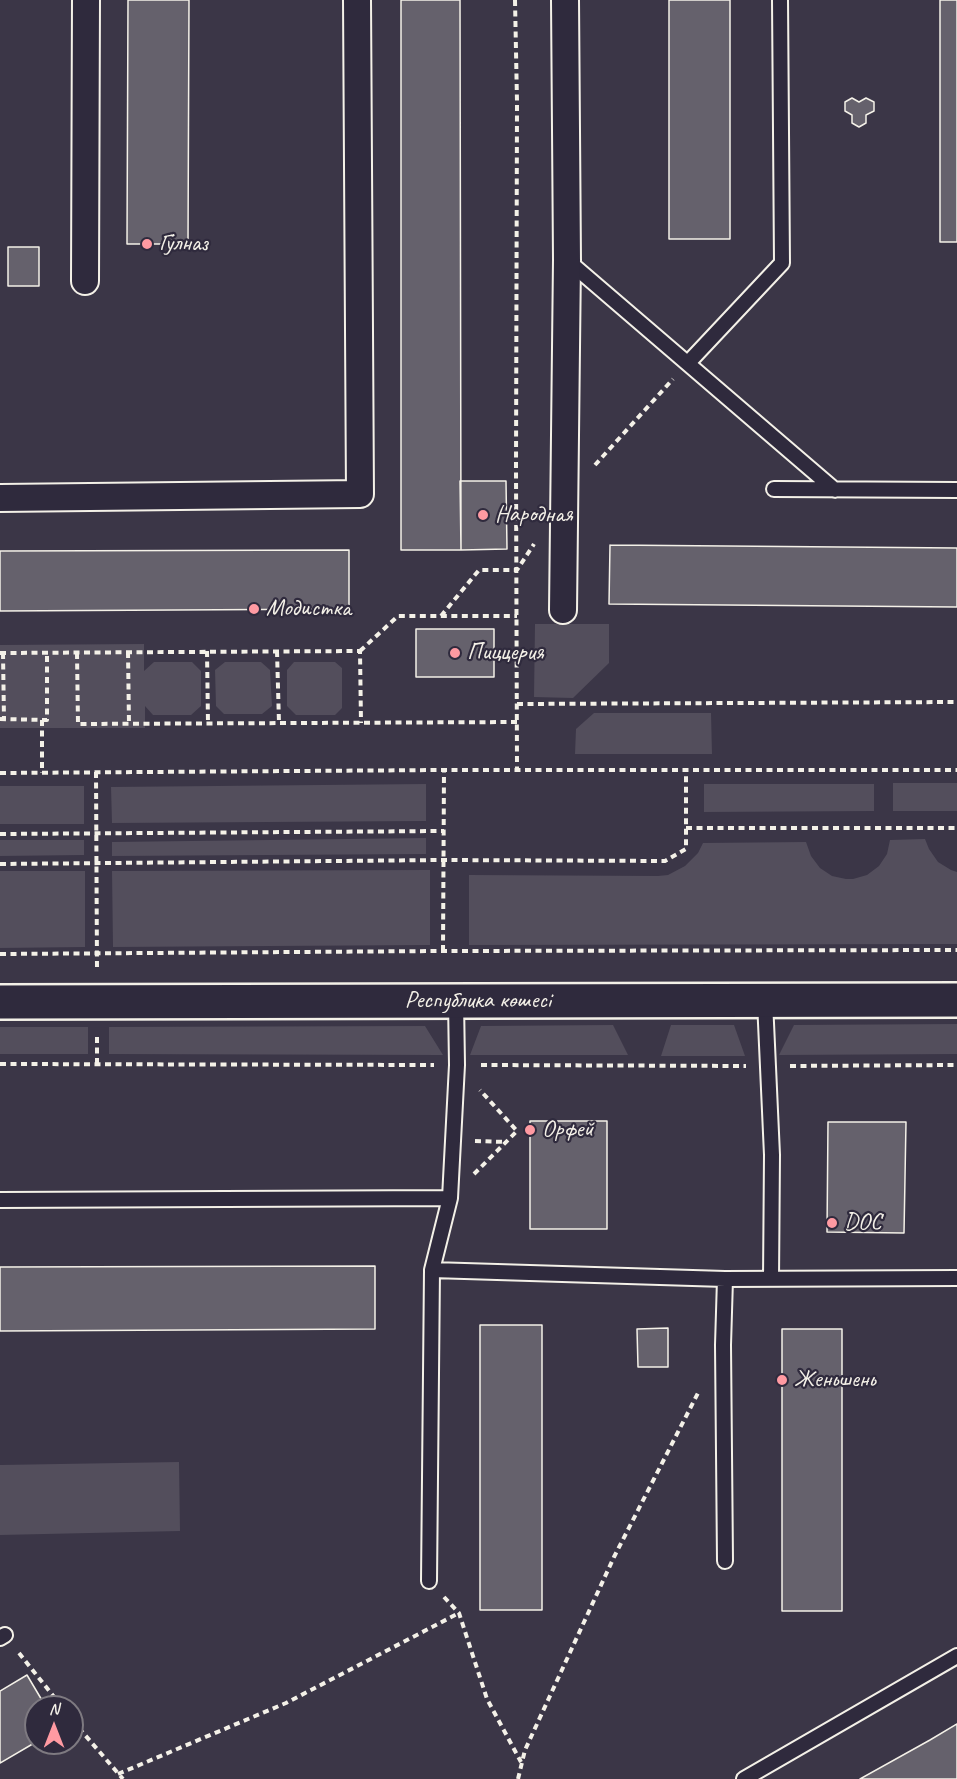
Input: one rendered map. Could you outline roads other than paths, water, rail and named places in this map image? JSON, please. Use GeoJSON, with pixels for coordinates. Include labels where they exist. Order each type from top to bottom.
{"type":"FeatureCollection","features":[{"type":"Feature","properties":{"kind":"street"},"geometry":{"type":"LineString","coordinates":[[85,282],[86,0]]}},
{"type":"Feature","properties":{"kind":"street"},"geometry":{"type":"LineString","coordinates":[[0,498],[360,494],[357,0]]}},
{"type":"Feature","properties":{"kind":"street"},"geometry":{"type":"LineString","coordinates":[[563,610],[567,260],[565,0]]}},
{"type":"Feature","properties":{"kind":"street","name":"Республика көшесі"},"geometry":{"type":"LineString","coordinates":[[0,1002],[957,1000]]}},
{"type":"Feature","properties":{"kind":"lane"},"geometry":{"type":"LineString","coordinates":[[688,363],[782,263],[780,0]]}},
{"type":"Feature","properties":{"kind":"lane"},"geometry":{"type":"LineString","coordinates":[[567,260],[835,490]]}},
{"type":"Feature","properties":{"kind":"lane"},"geometry":{"type":"LineString","coordinates":[[774,489],[957,490]]}},
{"type":"Feature","properties":{"kind":"lane"},"geometry":{"type":"LineString","coordinates":[[765,1000],[772,1155],[771,1279]]}},
{"type":"Feature","properties":{"kind":"lane"},"geometry":{"type":"LineString","coordinates":[[429,1581],[432,1270],[450,1198],[457,1065],[456,1001]]}},
{"type":"Feature","properties":{"kind":"lane"},"geometry":{"type":"LineString","coordinates":[[0,1200],[450,1198]]}},
{"type":"Feature","properties":{"kind":"lane"},"geometry":{"type":"LineString","coordinates":[[432,1270],[725,1279],[957,1278]]}},
{"type":"Feature","properties":{"kind":"lane"},"geometry":{"type":"LineString","coordinates":[[725,1279],[723,1345],[725,1561]]}},
{"type":"Feature","properties":{"kind":"lane"},"geometry":{"type":"LineString","coordinates":[[744,1779],[957,1656]]}},
{"type":"Feature","properties":{"kind":"place","name":"Гулназ"},"geometry":{"type":"Point","coordinates":[147,244]}},
{"type":"Feature","properties":{"kind":"place","name":"Народная"},"geometry":{"type":"Point","coordinates":[483,515]}},
{"type":"Feature","properties":{"kind":"place","name":"Модистка"},"geometry":{"type":"Point","coordinates":[254,609]}},
{"type":"Feature","properties":{"kind":"place","name":"Пиццерия"},"geometry":{"type":"Point","coordinates":[455,653]}},
{"type":"Feature","properties":{"kind":"place","name":"Орфей"},"geometry":{"type":"Point","coordinates":[530,1130]}},
{"type":"Feature","properties":{"kind":"place","name":"DOC"},"geometry":{"type":"Point","coordinates":[832,1223]}},
{"type":"Feature","properties":{"kind":"place","name":"Женьшень"},"geometry":{"type":"Point","coordinates":[782,1380]}}]}
